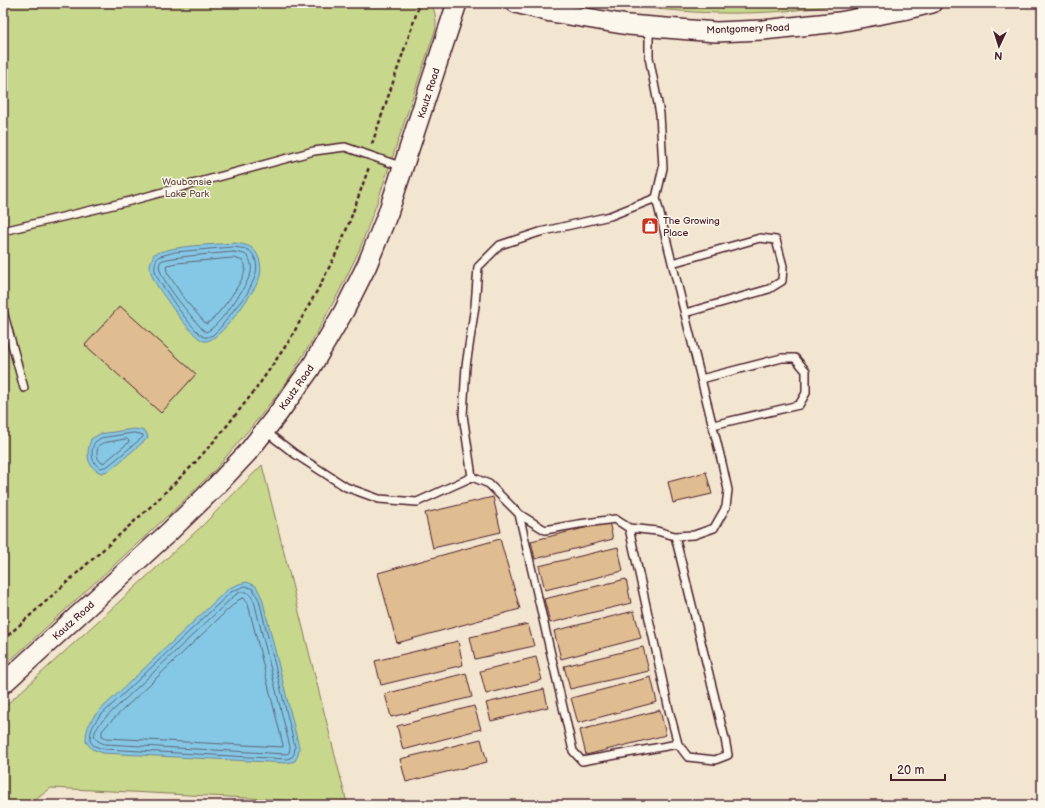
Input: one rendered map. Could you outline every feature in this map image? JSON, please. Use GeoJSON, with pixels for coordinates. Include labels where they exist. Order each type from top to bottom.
{"type":"FeatureCollection","features":[{"type":"Feature","properties":{"kind":"street","name":"Kautz Road"},"geometry":{"type":"LineString","coordinates":[[3,684],[169,532],[248,452],[310,369],[344,311],[367,265],[388,213],[458,3]]}},
{"type":"Feature","properties":{"kind":"street","name":"Montgomery Road"},"geometry":{"type":"LineString","coordinates":[[516,3],[551,12],[628,24],[716,32],[763,30],[839,22],[932,3]]}},
{"type":"Feature","properties":{"kind":"lane"},"geometry":{"type":"LineString","coordinates":[[265,430],[295,454],[346,487],[379,499],[417,502],[472,477],[488,484],[520,514],[545,530],[615,519],[629,528],[657,531],[675,536],[694,536],[714,528],[726,506],[728,490],[656,198],[663,168],[660,114],[649,57],[649,26]]}},
{"type":"Feature","properties":{"kind":"lane"},"geometry":{"type":"LineString","coordinates":[[3,231],[130,201],[314,151],[346,147],[403,167]]}},
{"type":"Feature","properties":{"kind":"lane"},"geometry":{"type":"LineString","coordinates":[[472,477],[463,415],[466,366],[475,306],[478,267],[500,246],[540,232],[610,216],[656,198]]}},
{"type":"Feature","properties":{"kind":"lane"},"geometry":{"type":"LineString","coordinates":[[672,263],[760,238],[776,240],[783,266],[782,281],[769,290],[685,313]]}},
{"type":"Feature","properties":{"kind":"lane"},"geometry":{"type":"LineString","coordinates":[[3,311],[24,388]]}},
{"type":"Feature","properties":{"kind":"lane"},"geometry":{"type":"LineString","coordinates":[[701,379],[782,358],[795,358],[806,371],[806,393],[799,405],[713,425]]}},
{"type":"Feature","properties":{"kind":"lane"},"geometry":{"type":"LineString","coordinates":[[520,514],[572,752],[582,761],[678,744]]}},
{"type":"Feature","properties":{"kind":"lane"},"geometry":{"type":"LineString","coordinates":[[629,528],[669,710],[678,744],[688,756],[715,760],[728,755],[675,536]]}},
{"type":"Feature","properties":{"kind":"path"},"geometry":{"type":"LineString","coordinates":[[3,640],[148,509],[193,465],[222,432],[256,389],[290,341],[335,256],[348,226],[369,168],[372,143],[420,4],[416,3]]}},
{"type":"Feature","properties":{"kind":"green space","name":"Waubonsie Lake Park"},"geometry":{"type":"Polygon","coordinates":[[[3,3],[430,3],[435,12],[436,28],[378,200],[359,251],[315,336],[288,380],[263,413],[214,471],[174,510],[3,667],[3,3]]]}},
{"type":"Feature","properties":{"kind":"green space"},"geometry":{"type":"Polygon","coordinates":[[[597,3],[847,3],[790,11],[713,13],[597,3]]]}},
{"type":"Feature","properties":{"kind":"green space"},"geometry":{"type":"Polygon","coordinates":[[[262,465],[347,803],[51,788],[29,805],[3,805],[3,708],[202,526],[262,465]]]}},
{"type":"Feature","properties":{"kind":"water"},"geometry":{"type":"Polygon","coordinates":[[[234,243],[252,248],[258,255],[261,269],[260,276],[253,291],[229,323],[215,336],[204,341],[190,330],[156,284],[151,274],[150,264],[154,254],[163,251],[194,246],[234,243]]]}},
{"type":"Feature","properties":{"kind":"water"},"geometry":{"type":"Polygon","coordinates":[[[134,429],[146,432],[148,438],[110,470],[101,473],[92,467],[88,459],[88,450],[91,439],[100,434],[134,429]]]}},
{"type":"Feature","properties":{"kind":"water"},"geometry":{"type":"Polygon","coordinates":[[[247,582],[256,586],[262,598],[299,747],[298,755],[295,761],[287,763],[103,753],[92,749],[86,742],[86,734],[95,715],[229,588],[247,582]]]}},
{"type":"Feature","properties":{"kind":"building"},"geometry":{"type":"Polygon","coordinates":[[[120,306],[196,374],[161,413],[85,345],[120,306]]]}},
{"type":"Feature","properties":{"kind":"building"},"geometry":{"type":"Polygon","coordinates":[[[706,472],[712,494],[673,503],[668,482],[706,472]]]}},
{"type":"Feature","properties":{"kind":"building"},"geometry":{"type":"Polygon","coordinates":[[[493,497],[501,532],[433,548],[425,513],[493,497]]]}},
{"type":"Feature","properties":{"kind":"building"},"geometry":{"type":"Polygon","coordinates":[[[609,522],[613,539],[535,559],[531,541],[609,522]]]}},
{"type":"Feature","properties":{"kind":"building"},"geometry":{"type":"Polygon","coordinates":[[[500,539],[520,609],[397,643],[378,573],[500,539]]]}},
{"type":"Feature","properties":{"kind":"building"},"geometry":{"type":"Polygon","coordinates":[[[618,547],[623,571],[545,590],[539,566],[618,547]]]}},
{"type":"Feature","properties":{"kind":"building"},"geometry":{"type":"Polygon","coordinates":[[[626,579],[631,603],[550,623],[544,599],[626,579]]]}},
{"type":"Feature","properties":{"kind":"building"},"geometry":{"type":"Polygon","coordinates":[[[634,611],[641,638],[561,659],[554,631],[634,611]]]}},
{"type":"Feature","properties":{"kind":"building"},"geometry":{"type":"Polygon","coordinates":[[[528,624],[534,646],[475,659],[470,637],[528,624]]]}},
{"type":"Feature","properties":{"kind":"building"},"geometry":{"type":"Polygon","coordinates":[[[458,641],[463,665],[381,685],[375,661],[458,641]]]}},
{"type":"Feature","properties":{"kind":"building"},"geometry":{"type":"Polygon","coordinates":[[[643,647],[649,671],[570,689],[564,666],[643,647]]]}},
{"type":"Feature","properties":{"kind":"building"},"geometry":{"type":"Polygon","coordinates":[[[536,657],[542,680],[486,694],[480,671],[536,657]]]}},
{"type":"Feature","properties":{"kind":"building"},"geometry":{"type":"Polygon","coordinates":[[[466,673],[472,697],[391,717],[385,694],[466,673]]]}},
{"type":"Feature","properties":{"kind":"building"},"geometry":{"type":"Polygon","coordinates":[[[651,677],[657,702],[578,723],[571,698],[651,677]]]}},
{"type":"Feature","properties":{"kind":"building"},"geometry":{"type":"Polygon","coordinates":[[[544,689],[548,707],[491,721],[486,703],[544,689]]]}},
{"type":"Feature","properties":{"kind":"building"},"geometry":{"type":"Polygon","coordinates":[[[474,706],[481,729],[403,750],[397,726],[474,706]]]}},
{"type":"Feature","properties":{"kind":"building"},"geometry":{"type":"Polygon","coordinates":[[[660,710],[666,735],[586,755],[580,730],[660,710]]]}},
{"type":"Feature","properties":{"kind":"building"},"geometry":{"type":"Polygon","coordinates":[[[481,739],[487,762],[406,782],[400,759],[481,739]]]}},
{"type":"Feature","properties":{"kind":"place","name":"The Growing Place"},"geometry":{"type":"Point","coordinates":[650,226]}}]}
